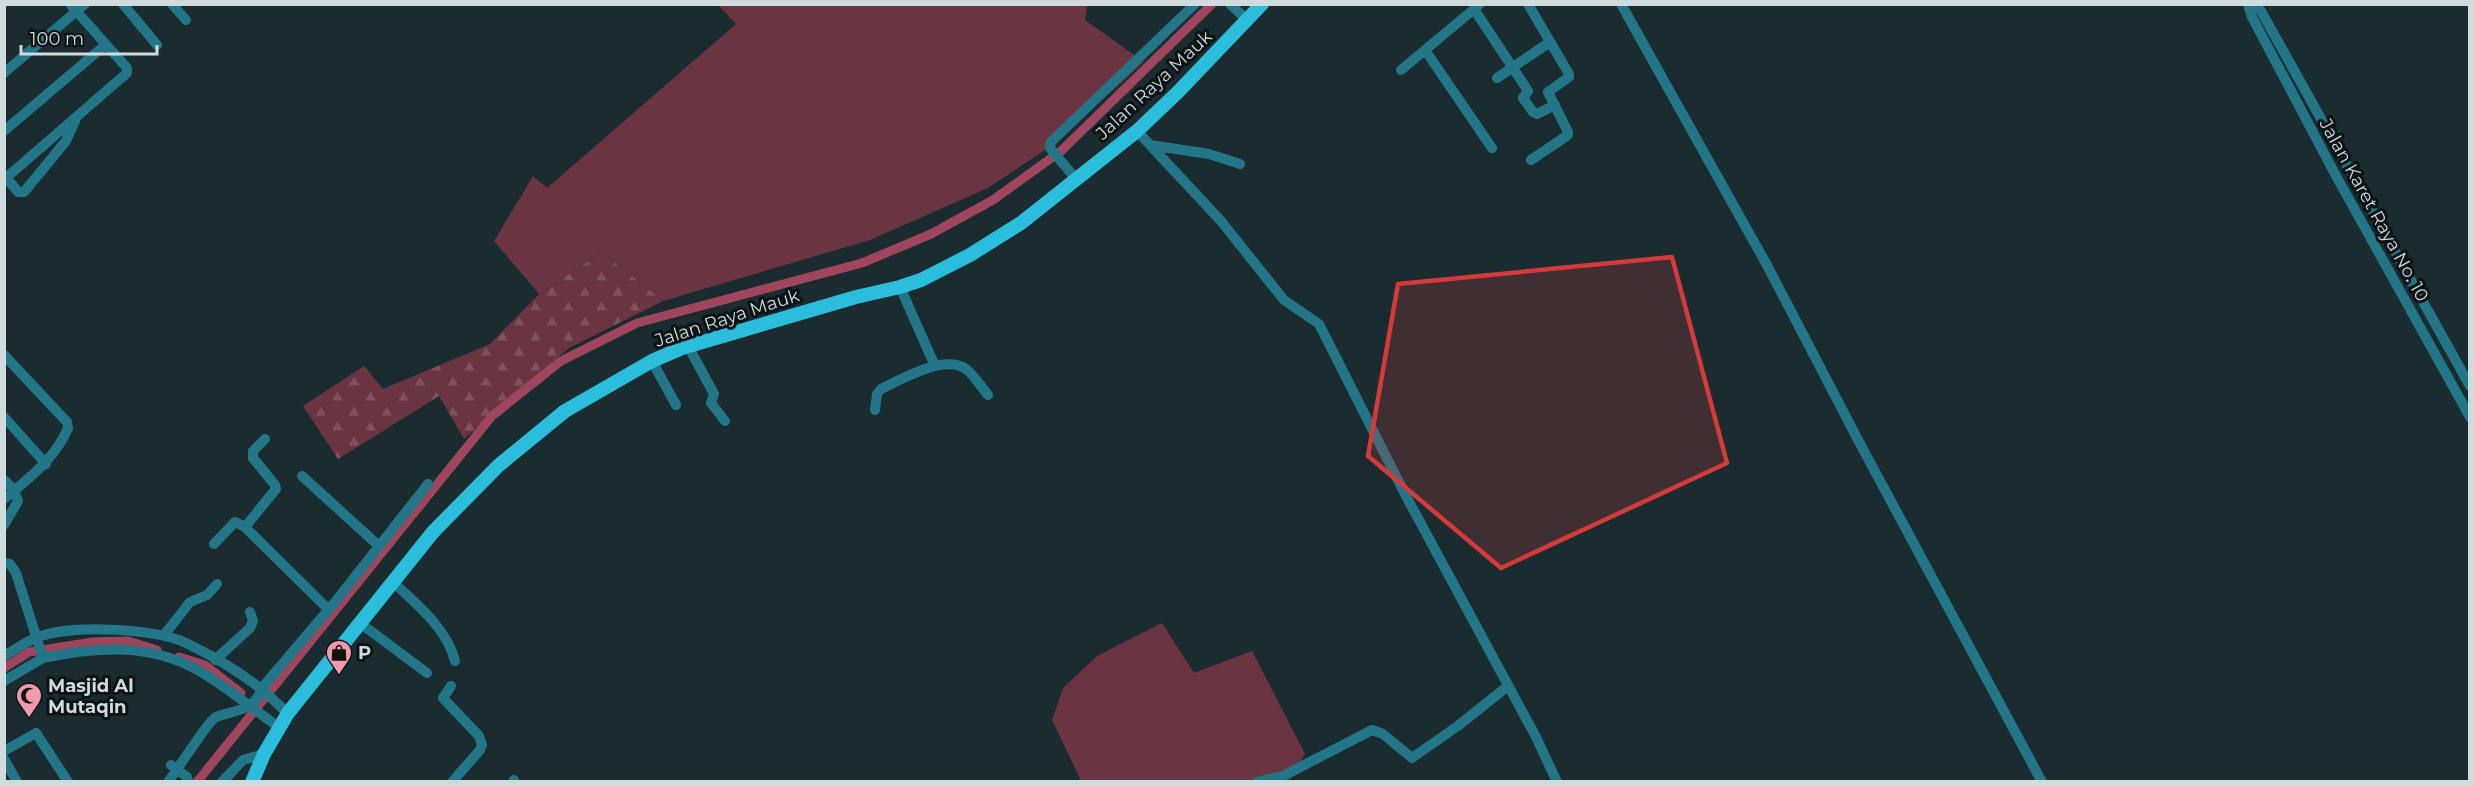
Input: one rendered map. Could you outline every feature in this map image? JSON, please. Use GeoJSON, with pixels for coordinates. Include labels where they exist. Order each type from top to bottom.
{"type":"FeatureCollection","features":[{"type":"Feature","properties":{"kind":"main road","name":"Jalan Raya Mauk"},"geometry":{"type":"LineString","coordinates":[[252,782],[274,724],[360,623],[433,532],[466,496],[518,448],[566,411],[652,361],[688,346],[856,297],[900,287],[921,280],[970,255],[1021,223],[1074,176],[1137,131],[1178,92],[1243,17],[1262,4]]}},
{"type":"Feature","properties":{"kind":"street"},"geometry":{"type":"LineString","coordinates":[[123,4],[157,45]]}},
{"type":"Feature","properties":{"kind":"street"},"geometry":{"type":"LineString","coordinates":[[1074,176],[1049,145],[1051,141],[1195,4]]}},
{"type":"Feature","properties":{"kind":"street"},"geometry":{"type":"LineString","coordinates":[[1230,4],[1243,17]]}},
{"type":"Feature","properties":{"kind":"street"},"geometry":{"type":"LineString","coordinates":[[1528,4],[1569,74],[1569,77],[1548,92],[1568,135],[1531,160]]}},
{"type":"Feature","properties":{"kind":"street"},"geometry":{"type":"LineString","coordinates":[[1621,4],[1768,267],[2042,782]]}},
{"type":"Feature","properties":{"kind":"street"},"geometry":{"type":"LineString","coordinates":[[177,6],[186,20]]}},
{"type":"Feature","properties":{"kind":"street"},"geometry":{"type":"LineString","coordinates":[[4,73],[77,7],[104,46],[127,68],[127,73],[6,176],[18,192],[24,192],[66,141],[76,117]]}},
{"type":"Feature","properties":{"kind":"street"},"geometry":{"type":"LineString","coordinates":[[1401,70],[1477,7],[1528,91],[1523,98],[1534,114],[1555,105]]}},
{"type":"Feature","properties":{"kind":"street","name":"Jalan Karet Raya No. 10"},"geometry":{"type":"LineString","coordinates":[[2254,9],[2469,386]]}},
{"type":"Feature","properties":{"kind":"street","name":"Jalan Karet Raya No. 10"},"geometry":{"type":"LineString","coordinates":[[2254,9],[2335,174],[2469,417]]}},
{"type":"Feature","properties":{"kind":"street"},"geometry":{"type":"LineString","coordinates":[[1497,78],[1550,42]]}},
{"type":"Feature","properties":{"kind":"street"},"geometry":{"type":"LineString","coordinates":[[4,131],[104,46]]}},
{"type":"Feature","properties":{"kind":"street"},"geometry":{"type":"LineString","coordinates":[[1425,50],[1492,148]]}},
{"type":"Feature","properties":{"kind":"street"},"geometry":{"type":"LineString","coordinates":[[1137,131],[1221,221],[1284,300],[1319,324],[1411,506],[1557,782]]}},
{"type":"Feature","properties":{"kind":"street"},"geometry":{"type":"LineString","coordinates":[[1149,145],[1209,154],[1240,164]]}},
{"type":"Feature","properties":{"kind":"street"},"geometry":{"type":"LineString","coordinates":[[900,287],[935,366]]}},
{"type":"Feature","properties":{"kind":"street"},"geometry":{"type":"LineString","coordinates":[[688,346],[714,394],[711,403],[725,421]]}},
{"type":"Feature","properties":{"kind":"street"},"geometry":{"type":"LineString","coordinates":[[4,354],[67,422],[69,428],[46,464],[4,499]]}},
{"type":"Feature","properties":{"kind":"street"},"geometry":{"type":"LineString","coordinates":[[652,361],[676,405]]}},
{"type":"Feature","properties":{"kind":"street"},"geometry":{"type":"LineString","coordinates":[[875,410],[877,394],[881,389],[935,366],[952,364],[966,369],[988,395]]}},
{"type":"Feature","properties":{"kind":"street"},"geometry":{"type":"LineString","coordinates":[[4,417],[46,464]]}},
{"type":"Feature","properties":{"kind":"street"},"geometry":{"type":"LineString","coordinates":[[245,526],[276,489],[253,458],[254,451],[265,439]]}},
{"type":"Feature","properties":{"kind":"street"},"geometry":{"type":"LineString","coordinates":[[302,476],[379,546]]}},
{"type":"Feature","properties":{"kind":"street"},"geometry":{"type":"LineString","coordinates":[[4,480],[14,490],[18,501],[4,525]]}},
{"type":"Feature","properties":{"kind":"street"},"geometry":{"type":"LineString","coordinates":[[168,782],[174,767],[213,718],[252,706],[428,484]]}},
{"type":"Feature","properties":{"kind":"street"},"geometry":{"type":"LineString","coordinates":[[214,544],[235,522],[245,526],[329,610]]}},
{"type":"Feature","properties":{"kind":"street"},"geometry":{"type":"LineString","coordinates":[[4,563],[9,564],[16,573],[43,656]]}},
{"type":"Feature","properties":{"kind":"street"},"geometry":{"type":"LineString","coordinates":[[393,582],[430,618],[452,650],[455,661]]}},
{"type":"Feature","properties":{"kind":"street"},"geometry":{"type":"LineString","coordinates":[[164,635],[190,602],[207,595],[217,584]]}},
{"type":"Feature","properties":{"kind":"street"},"geometry":{"type":"LineString","coordinates":[[215,660],[250,628],[253,621],[250,612]]}},
{"type":"Feature","properties":{"kind":"street"},"geometry":{"type":"LineString","coordinates":[[360,623],[427,673]]}},
{"type":"Feature","properties":{"kind":"street"},"geometry":{"type":"LineString","coordinates":[[4,656],[38,639],[75,630],[117,629],[164,635],[184,642],[215,660],[262,692],[285,711]]}},
{"type":"Feature","properties":{"kind":"street"},"geometry":{"type":"LineString","coordinates":[[4,681],[43,656],[84,650],[123,648],[160,655],[195,669],[252,706],[274,724]]}},
{"type":"Feature","properties":{"kind":"street"},"geometry":{"type":"LineString","coordinates":[[451,686],[443,698],[479,736],[482,745],[452,782]]}},
{"type":"Feature","properties":{"kind":"street"},"geometry":{"type":"LineString","coordinates":[[1257,782],[1283,776],[1372,730],[1383,734],[1412,758],[1508,686]]}},
{"type":"Feature","properties":{"kind":"street"},"geometry":{"type":"LineString","coordinates":[[4,751],[36,733],[68,782]]}},
{"type":"Feature","properties":{"kind":"street"},"geometry":{"type":"LineString","coordinates":[[222,782],[243,760],[264,754]]}},
{"type":"Feature","properties":{"kind":"street"},"geometry":{"type":"LineString","coordinates":[[4,759],[17,782]]}},
{"type":"Feature","properties":{"kind":"street"},"geometry":{"type":"LineString","coordinates":[[174,767],[187,777],[188,782]]}},
{"type":"Feature","properties":{"kind":"highlighted area"},"geometry":{"type":"Polygon","coordinates":[[[1672,257],[1727,463],[1501,568],[1368,456],[1398,284],[1672,257]]]}},
{"type":"Feature","properties":{"kind":"green space"},"geometry":{"type":"Polygon","coordinates":[[[718,5],[1087,5],[1085,20],[1144,62],[1051,146],[988,188],[870,240],[663,301],[602,252],[539,294],[494,241],[533,176],[547,188],[736,24],[718,5]]]}},
{"type":"Feature","properties":{"kind":"green space"},"geometry":{"type":"Polygon","coordinates":[[[602,252],[663,301],[569,348],[464,439],[439,396],[338,459],[303,406],[364,366],[383,389],[490,344],[539,294],[602,252]]]}},
{"type":"Feature","properties":{"kind":"green space"},"geometry":{"type":"Polygon","coordinates":[[[1162,623],[1194,673],[1252,651],[1305,754],[1291,779],[1260,782],[1081,781],[1052,720],[1063,688],[1097,656],[1162,623]]]}},
{"type":"Feature","properties":{"kind":"waterway"},"geometry":{"type":"LineString","coordinates":[[197,782],[492,416],[561,361],[637,323],[862,263],[931,234],[993,200],[1061,151],[1212,4]]}},
{"type":"Feature","properties":{"kind":"waterway"},"geometry":{"type":"LineString","coordinates":[[4,668],[29,652],[93,642],[128,641],[157,650]]}},
{"type":"Feature","properties":{"kind":"waterway"},"geometry":{"type":"LineString","coordinates":[[179,657],[205,665],[241,693]]}},
{"type":"Feature","properties":{"kind":"place","name":"P"},"geometry":{"type":"Point","coordinates":[339,676]}},
{"type":"Feature","properties":{"kind":"place","name":"Masjid Al Mutaqin"},"geometry":{"type":"Point","coordinates":[29,719]}}]}
